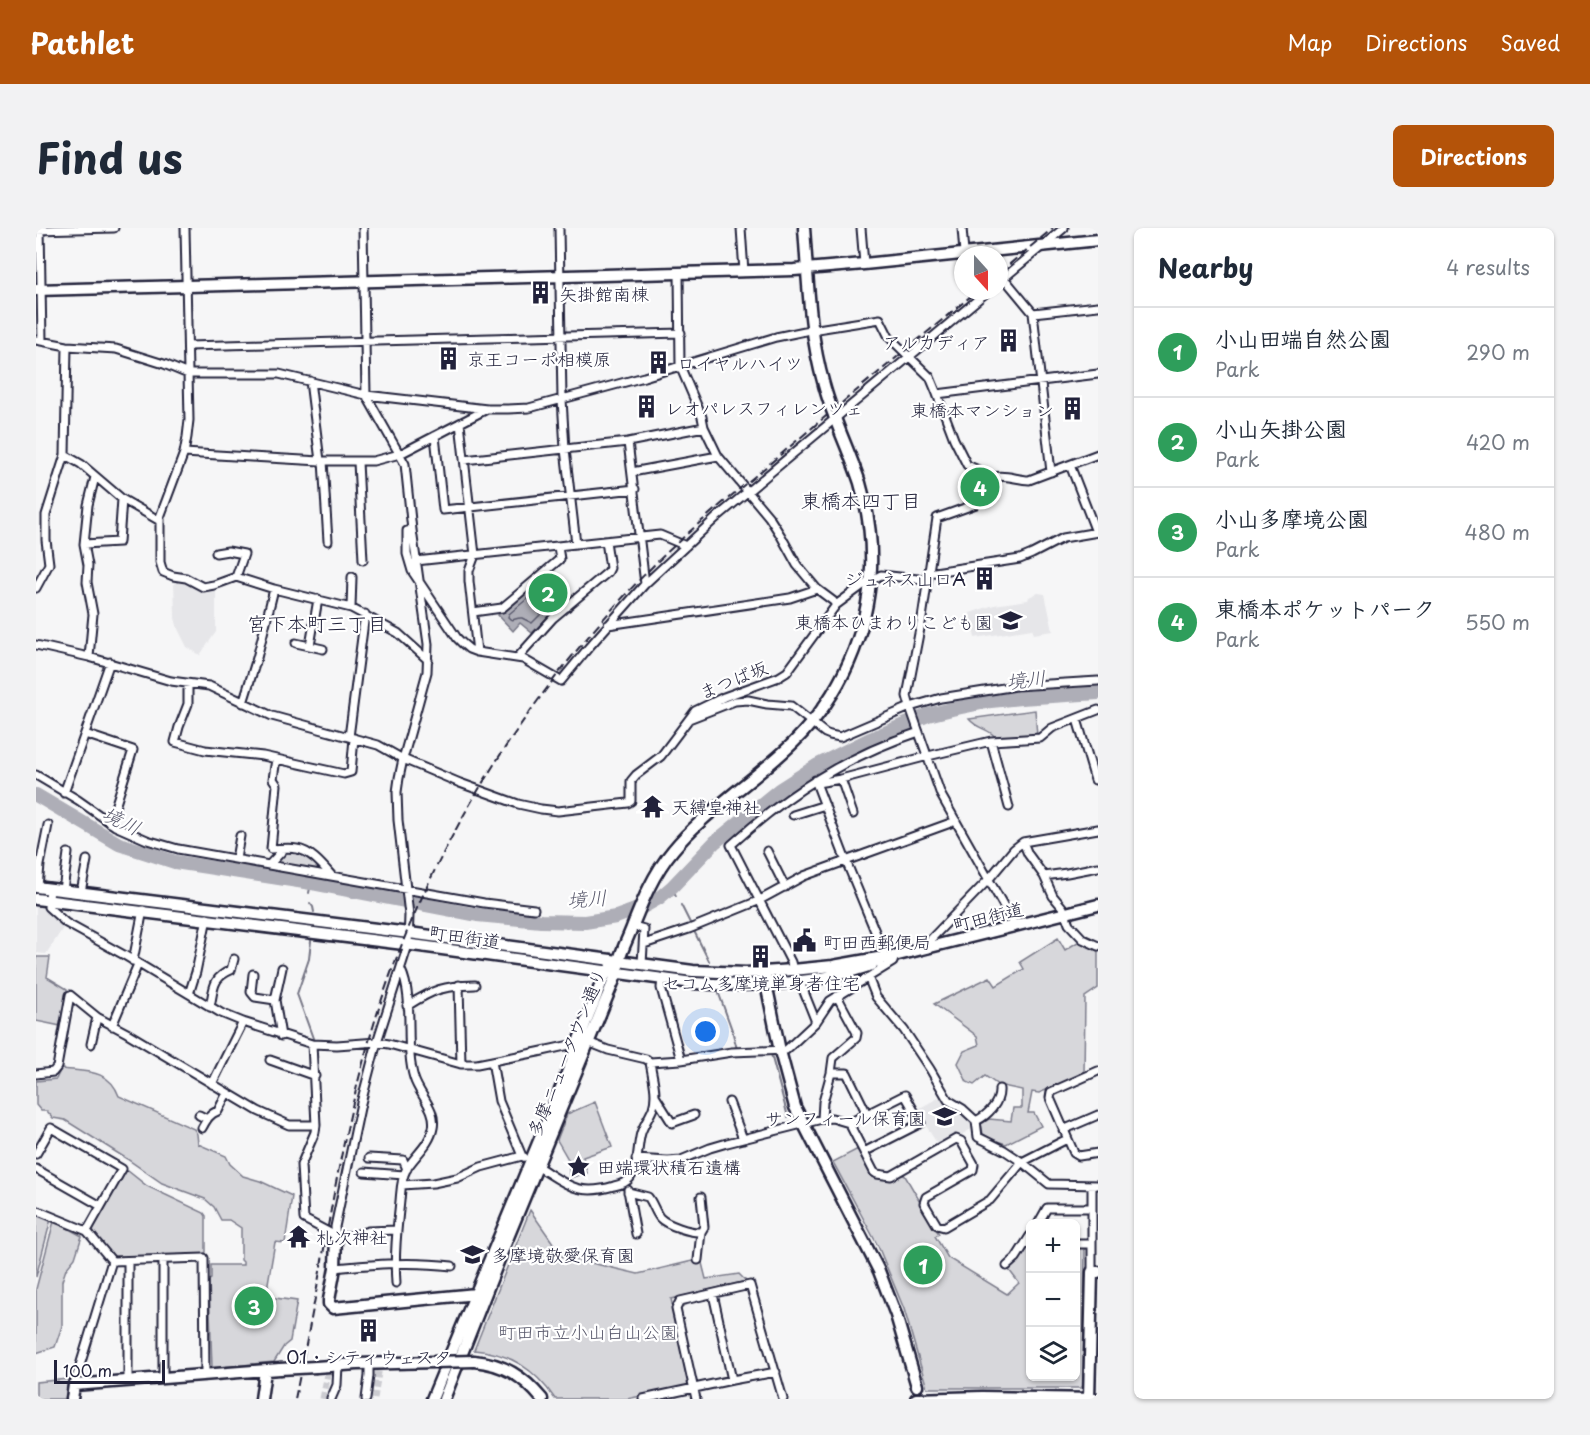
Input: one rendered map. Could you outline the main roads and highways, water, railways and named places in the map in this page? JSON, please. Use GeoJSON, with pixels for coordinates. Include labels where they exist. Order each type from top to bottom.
{"type":"FeatureCollection","features":[{"type":"Feature","properties":{"kind":"water"},"geometry":{"type":"Polygon","coordinates":[[[534,584],[555,610],[532,633],[520,623],[513,631],[498,615],[534,584]]]}},
{"type":"Feature","properties":{"kind":"waterway","name":"境川"},"geometry":{"type":"LineString","coordinates":[[36,795],[119,844],[175,862],[311,883],[477,915],[541,921],[585,922],[616,917],[659,898],[715,842],[779,790],[818,765],[868,740],[928,715],[991,701],[1098,693]]}},
{"type":"Feature","properties":{"kind":"waterway"},"geometry":{"type":"LineString","coordinates":[[309,893],[311,883]]}},
{"type":"Feature","properties":{"kind":"waterway"},"geometry":{"type":"LineString","coordinates":[[672,887],[676,896]]}},
{"type":"Feature","properties":{"kind":"waterway"},"geometry":{"type":"LineString","coordinates":[[310,903],[314,912]]}},
{"type":"Feature","properties":{"kind":"waterway"},"geometry":{"type":"LineString","coordinates":[[681,905],[709,961]]}},
{"type":"Feature","properties":{"kind":"waterway"},"geometry":{"type":"LineString","coordinates":[[311,941],[309,959],[297,994],[314,1041]]}},
{"type":"Feature","properties":{"kind":"waterway"},"geometry":{"type":"LineString","coordinates":[[719,994],[737,1049]]}},
{"type":"Feature","properties":{"kind":"waterway"},"geometry":{"type":"LineString","coordinates":[[771,1054],[788,1117]]}},
{"type":"Feature","properties":{"kind":"tunnel"},"geometry":{"type":"LineString","coordinates":[[374,1399],[379,1366]]}},
{"type":"Feature","properties":{"kind":"tunnel"},"geometry":{"type":"LineString","coordinates":[[323,1399],[329,1368],[334,1368]]}},
{"type":"Feature","properties":{"kind":"railway"},"geometry":{"type":"LineString","coordinates":[[1008,266],[1053,228]]}},
{"type":"Feature","properties":{"kind":"railway"},"geometry":{"type":"LineString","coordinates":[[295,1399],[346,1136],[369,1040],[401,946],[428,885],[491,769],[528,714],[568,661],[656,563],[716,508],[966,300]]}},
{"type":"Feature","properties":{"kind":"place","name":"矢掛館南棟"},"geometry":{"type":"Point","coordinates":[541,293]}},
{"type":"Feature","properties":{"kind":"place","name":"アルカディア"},"geometry":{"type":"Point","coordinates":[1008,341]}},
{"type":"Feature","properties":{"kind":"place","name":"京王コーポ相模原"},"geometry":{"type":"Point","coordinates":[449,358]}},
{"type":"Feature","properties":{"kind":"place","name":"ロイヤルハイツ"},"geometry":{"type":"Point","coordinates":[659,362]}},
{"type":"Feature","properties":{"kind":"place","name":"レオパレスフィレンツェ"},"geometry":{"type":"Point","coordinates":[647,407]}},
{"type":"Feature","properties":{"kind":"place","name":"東橋本マンション"},"geometry":{"type":"Point","coordinates":[1072,409]}},
{"type":"Feature","properties":{"kind":"place","name":"東橋本ポケットパーク"},"geometry":{"type":"Point","coordinates":[980,487]}},
{"type":"Feature","properties":{"kind":"place","name":"ジュネス山口A"},"geometry":{"type":"Point","coordinates":[984,578]}},
{"type":"Feature","properties":{"kind":"place","name":"小山矢掛公園"},"geometry":{"type":"Point","coordinates":[548,593]}},
{"type":"Feature","properties":{"kind":"place","name":"東橋本ひまわりこども園"},"geometry":{"type":"Point","coordinates":[1011,621]}},
{"type":"Feature","properties":{"kind":"place","name":"天縛皇神社"},"geometry":{"type":"Point","coordinates":[653,806]}},
{"type":"Feature","properties":{"kind":"place","name":"町田西郵便局"},"geometry":{"type":"Point","coordinates":[805,941]}},
{"type":"Feature","properties":{"kind":"place","name":"セコム多摩境単身者住宅"},"geometry":{"type":"Point","coordinates":[761,956]}},
{"type":"Feature","properties":{"kind":"place","name":"サンフィール保育園"},"geometry":{"type":"Point","coordinates":[944,1117]}},
{"type":"Feature","properties":{"kind":"place","name":"田端環状積石遺構"},"geometry":{"type":"Point","coordinates":[579,1166]}},
{"type":"Feature","properties":{"kind":"place","name":"札次神社"},"geometry":{"type":"Point","coordinates":[298,1236]}},
{"type":"Feature","properties":{"kind":"place","name":"多摩境敬愛保育園"},"geometry":{"type":"Point","coordinates":[473,1254]}},
{"type":"Feature","properties":{"kind":"place","name":"小山田端自然公園"},"geometry":{"type":"Point","coordinates":[923,1265]}},
{"type":"Feature","properties":{"kind":"place","name":"小山多摩境公園"},"geometry":{"type":"Point","coordinates":[254,1306]}},
{"type":"Feature","properties":{"kind":"place","name":"01・シティウェスタ"},"geometry":{"type":"Point","coordinates":[369,1330]}},
{"type":"Feature","properties":{"kind":"district","name":"東橋本四丁目"},"geometry":{"type":"Point","coordinates":[861,500]}},
{"type":"Feature","properties":{"kind":"district","name":"宮下本町三丁目"},"geometry":{"type":"Point","coordinates":[317,623]}},
{"type":"Feature","properties":{"kind":"park label","name":"町田市立小山白山公園"},"geometry":{"type":"Point","coordinates":[588,1331]}}]}
